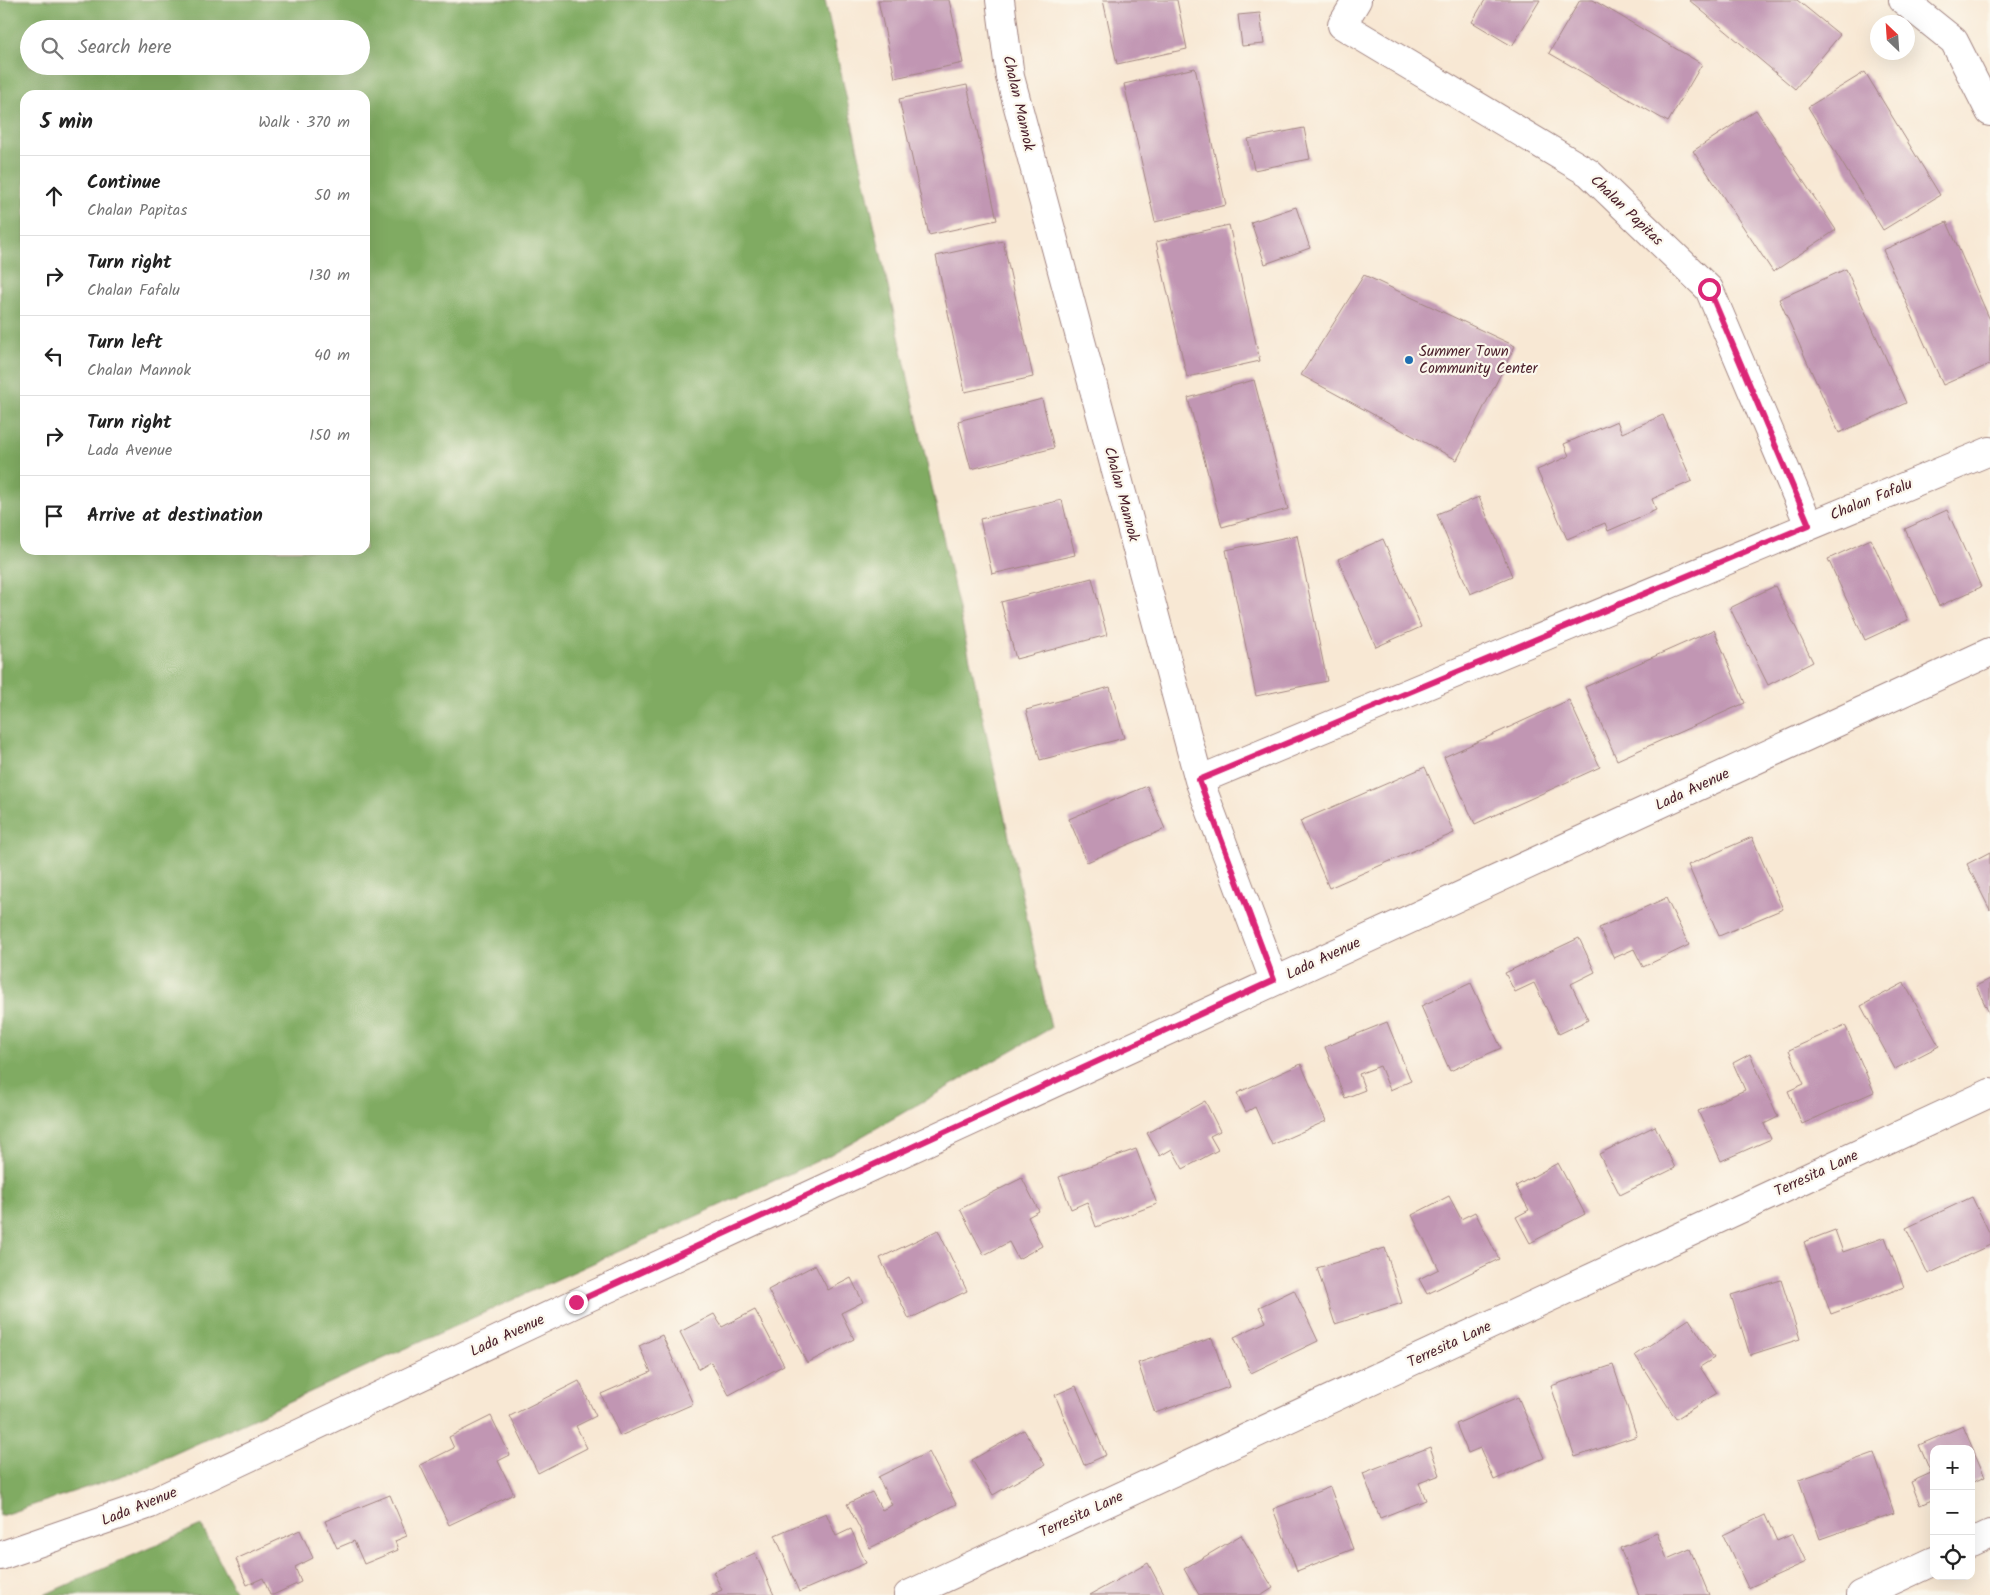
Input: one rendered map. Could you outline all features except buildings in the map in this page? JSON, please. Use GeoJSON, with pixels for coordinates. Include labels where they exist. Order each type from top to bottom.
{"type":"FeatureCollection","features":[{"type":"Feature","properties":{"kind":"street","name":"Chalan Mannok"},"geometry":{"type":"LineString","coordinates":[[1000,0],[1010,77],[1199,780],[1274,980]]}},
{"type":"Feature","properties":{"kind":"street","name":"Chalan Papitas"},"geometry":{"type":"LineString","coordinates":[[1357,0],[1342,25],[1589,172],[1709,289],[1809,525]]}},
{"type":"Feature","properties":{"kind":"street"},"geometry":{"type":"LineString","coordinates":[[1904,0],[1954,40],[1990,112]]}},
{"type":"Feature","properties":{"kind":"street","name":"Chalan Fafalu"},"geometry":{"type":"LineString","coordinates":[[1199,780],[1990,451]]}},
{"type":"Feature","properties":{"kind":"street","name":"Lada Avenue"},"geometry":{"type":"LineString","coordinates":[[0,1556],[150,1504],[576,1302],[1274,980],[1989,656]]}},
{"type":"Feature","properties":{"kind":"street","name":"Terresita Lane"},"geometry":{"type":"LineString","coordinates":[[919,1593],[1990,1093]]}},
{"type":"Feature","properties":{"kind":"street"},"geometry":{"type":"LineString","coordinates":[[1975,1541],[1990,1534]]}},
{"type":"Feature","properties":{"kind":"street"},"geometry":{"type":"LineString","coordinates":[[1861,1595],[1930,1563]]}},
{"type":"Feature","properties":{"kind":"green space"},"geometry":{"type":"Polygon","coordinates":[[[0,0],[825,0],[1051,1028],[826,1157],[139,1470],[0,1516],[0,0]]]}},
{"type":"Feature","properties":{"kind":"green space"},"geometry":{"type":"Polygon","coordinates":[[[201,1525],[237,1595],[44,1595],[201,1525]]]}},
{"type":"Feature","properties":{"kind":"place","name":"Summer Town Community Center"},"geometry":{"type":"Point","coordinates":[1409,360]}},
{"type":"Feature","properties":{"kind":"route"},"geometry":{"type":"LineString","coordinates":[[576,1302],[1274,980],[1199,780],[1809,525],[1709,289]]}}]}
